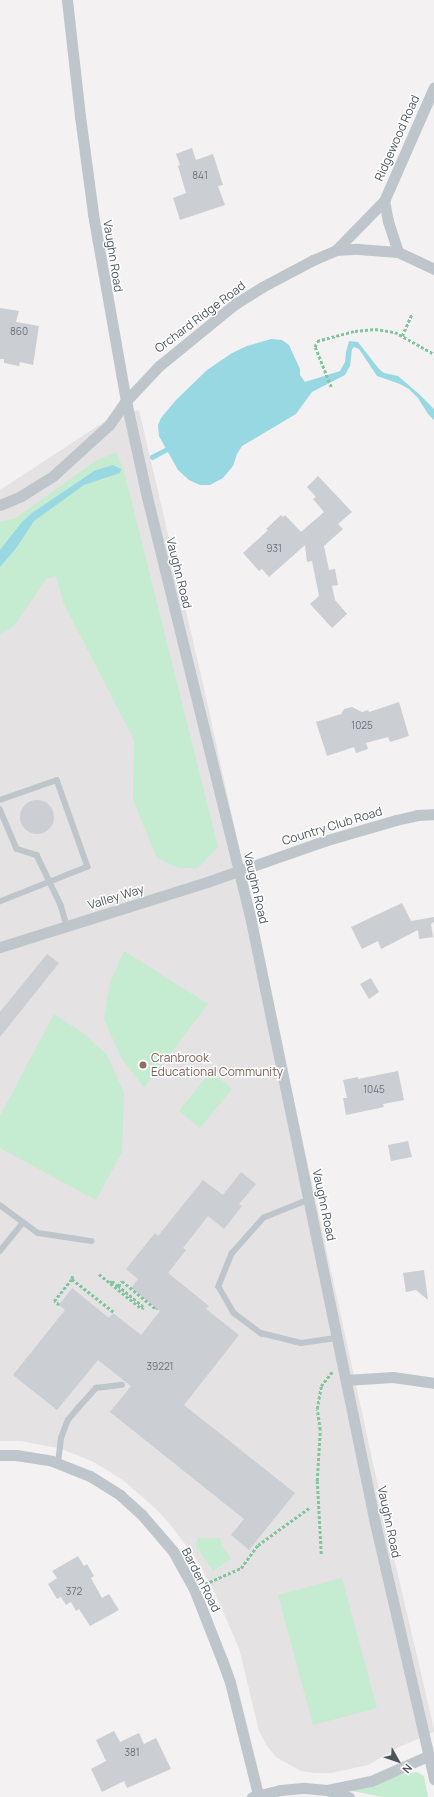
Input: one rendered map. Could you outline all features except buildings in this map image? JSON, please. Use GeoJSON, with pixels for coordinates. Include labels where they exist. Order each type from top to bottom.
{"type":"FeatureCollection","features":[{"type":"Feature","properties":{"kind":"street","name":"Vaughn Road"},"geometry":{"type":"LineString","coordinates":[[67,0],[93,214],[126,402],[141,469],[240,872],[382,1554],[434,1779]]}},
{"type":"Feature","properties":{"kind":"street","name":"Ridgewood Road"},"geometry":{"type":"LineString","coordinates":[[336,250],[384,201],[434,87]]}},
{"type":"Feature","properties":{"kind":"street","name":"Ridgewood Road"},"geometry":{"type":"LineString","coordinates":[[384,201],[388,221],[398,252]]}},
{"type":"Feature","properties":{"kind":"street","name":"Orchard Ridge Road"},"geometry":{"type":"LineString","coordinates":[[0,505],[21,496],[54,475],[104,430],[126,402],[159,366],[235,304],[285,275],[336,250],[358,248],[398,252],[434,269]]}},
{"type":"Feature","properties":{"kind":"street","name":"Country Club Road"},"geometry":{"type":"LineString","coordinates":[[240,872],[324,841],[396,820],[417,815],[434,814]]}},
{"type":"Feature","properties":{"kind":"street","name":"Valley Way"},"geometry":{"type":"LineString","coordinates":[[0,947],[240,872]]}},
{"type":"Feature","properties":{"kind":"street"},"geometry":{"type":"LineString","coordinates":[[346,1380],[393,1377],[434,1383]]}},
{"type":"Feature","properties":{"kind":"street","name":"Barden Road"},"geometry":{"type":"LineString","coordinates":[[0,1456],[16,1455],[58,1463],[90,1476],[106,1485],[142,1515],[173,1551],[194,1589],[210,1626],[230,1682],[255,1796]]}},
{"type":"Feature","properties":{"kind":"street"},"geometry":{"type":"LineString","coordinates":[[327,1790],[371,1781],[428,1756]]}},
{"type":"Feature","properties":{"kind":"street"},"geometry":{"type":"LineString","coordinates":[[255,1796],[280,1790],[305,1788],[327,1790],[349,1797]]}},
{"type":"Feature","properties":{"kind":"lane"},"geometry":{"type":"LineString","coordinates":[[0,800],[57,780],[88,867],[0,902]]}},
{"type":"Feature","properties":{"kind":"lane"},"geometry":{"type":"LineString","coordinates":[[0,809],[17,849],[37,855],[62,905],[67,926]]}},
{"type":"Feature","properties":{"kind":"lane"},"geometry":{"type":"LineString","coordinates":[[309,1200],[264,1218],[232,1254],[219,1287],[234,1314],[261,1333],[301,1343],[338,1338]]}},
{"type":"Feature","properties":{"kind":"lane"},"geometry":{"type":"LineString","coordinates":[[0,1204],[38,1233],[91,1241]]}},
{"type":"Feature","properties":{"kind":"lane"},"geometry":{"type":"LineString","coordinates":[[0,1251],[24,1223]]}},
{"type":"Feature","properties":{"kind":"lane"},"geometry":{"type":"LineString","coordinates":[[58,1463],[61,1438],[68,1420],[96,1388],[122,1385]]}},
{"type":"Feature","properties":{"kind":"path"},"geometry":{"type":"LineString","coordinates":[[402,336],[412,314]]}},
{"type":"Feature","properties":{"kind":"path"},"geometry":{"type":"LineString","coordinates":[[331,387],[324,374],[315,347],[317,341],[355,330],[375,329],[395,332],[434,354]]}},
{"type":"Feature","properties":{"kind":"path"},"geometry":{"type":"LineString","coordinates":[[99,1274],[110,1283],[142,1309],[143,1307],[112,1281],[110,1283]]}},
{"type":"Feature","properties":{"kind":"path"},"geometry":{"type":"LineString","coordinates":[[58,1305],[54,1301],[73,1277],[114,1312]]}},
{"type":"Feature","properties":{"kind":"path"},"geometry":{"type":"LineString","coordinates":[[118,1286],[122,1281],[157,1308]]}},
{"type":"Feature","properties":{"kind":"path"},"geometry":{"type":"LineString","coordinates":[[320,1554],[317,1481],[320,1430],[317,1409],[318,1397],[325,1380],[332,1372],[343,1364]]}},
{"type":"Feature","properties":{"kind":"path"},"geometry":{"type":"LineString","coordinates":[[194,1589],[241,1568],[258,1545],[309,1508]]}},
{"type":"Feature","properties":{"kind":"shaded area","name":"Cranbrook Educational Community"},"geometry":{"type":"Polygon","coordinates":[[[139,410],[204,688],[388,1532],[434,1729],[434,1732],[399,1747],[368,1765],[331,1773],[301,1771],[276,1757],[267,1746],[259,1731],[239,1648],[213,1589],[195,1557],[169,1523],[156,1509],[124,1481],[94,1462],[59,1448],[20,1441],[0,1441],[0,490],[110,418],[139,410]]]}},
{"type":"Feature","properties":{"kind":"green space"},"geometry":{"type":"Polygon","coordinates":[[[116,452],[124,471],[218,847],[198,868],[179,868],[157,858],[133,800],[134,740],[63,602],[56,576],[46,579],[14,626],[0,634],[0,567],[17,547],[34,521],[84,485],[120,473],[94,471],[32,513],[0,550],[0,522],[16,518],[94,462],[116,452]]]}},
{"type":"Feature","properties":{"kind":"green space"},"geometry":{"type":"Polygon","coordinates":[[[124,951],[208,1004],[144,1088],[121,1057],[104,1019],[110,983],[124,951]]]}},
{"type":"Feature","properties":{"kind":"green space"},"geometry":{"type":"Polygon","coordinates":[[[54,1014],[83,1033],[107,1055],[124,1093],[122,1152],[96,1200],[0,1148],[0,1116],[54,1014]]]}},
{"type":"Feature","properties":{"kind":"green space"},"geometry":{"type":"Polygon","coordinates":[[[211,1071],[232,1089],[200,1128],[179,1111],[211,1071]]]}},
{"type":"Feature","properties":{"kind":"green space"},"geometry":{"type":"Polygon","coordinates":[[[198,1538],[220,1538],[222,1546],[231,1559],[213,1571],[196,1546],[198,1538]]]}},
{"type":"Feature","properties":{"kind":"green space"},"geometry":{"type":"Polygon","coordinates":[[[342,1578],[377,1708],[313,1725],[278,1595],[342,1578]]]}},
{"type":"Feature","properties":{"kind":"green space"},"geometry":{"type":"Polygon","coordinates":[[[417,1772],[424,1776],[428,1797],[383,1797],[352,1791],[403,1774],[417,1772]]]}},
{"type":"Feature","properties":{"kind":"water"},"geometry":{"type":"Polygon","coordinates":[[[271,339],[282,340],[289,345],[300,369],[300,375],[305,382],[340,371],[345,362],[349,341],[358,342],[379,369],[384,373],[398,376],[434,409],[434,420],[428,414],[418,398],[409,389],[400,384],[377,376],[359,349],[354,347],[352,349],[350,366],[345,375],[312,392],[296,414],[242,446],[237,454],[233,466],[223,478],[210,485],[200,485],[189,480],[178,470],[159,436],[158,425],[161,418],[176,400],[207,370],[232,353],[247,346],[271,339]]]}},
{"type":"Feature","properties":{"kind":"water"},"geometry":{"type":"Polygon","coordinates":[[[113,465],[121,469],[120,473],[84,485],[34,521],[17,547],[0,567],[0,550],[22,522],[32,513],[94,471],[113,465]]]}},
{"type":"Feature","properties":{"kind":"waterway"},"geometry":{"type":"LineString","coordinates":[[152,457],[171,447]]}},
{"type":"Feature","properties":{"kind":"place","name":"Cranbrook Educational Community"},"geometry":{"type":"Point","coordinates":[143,1065]}}]}
